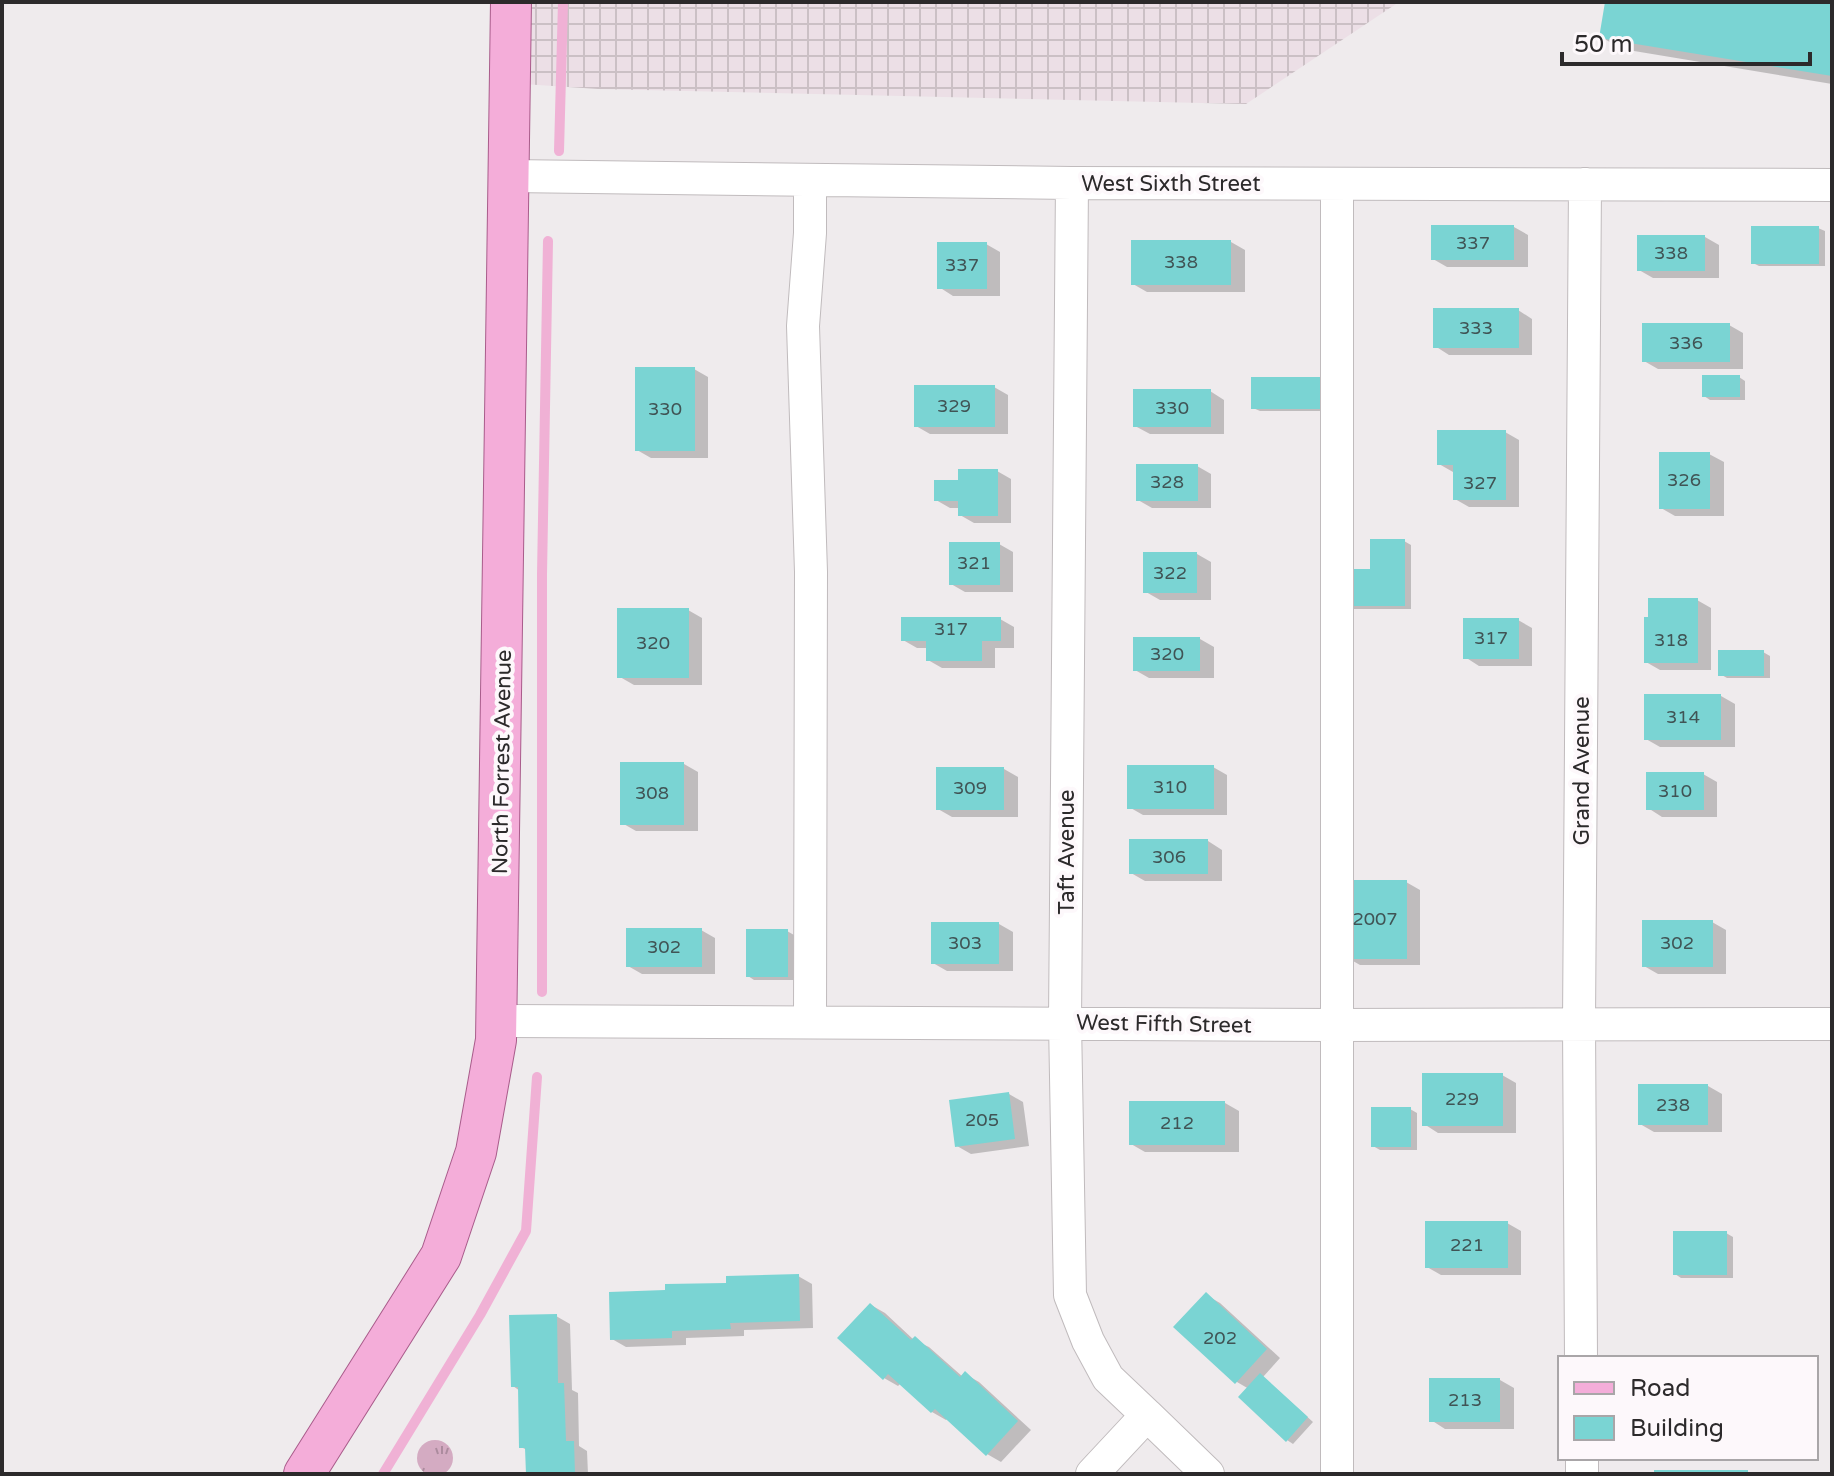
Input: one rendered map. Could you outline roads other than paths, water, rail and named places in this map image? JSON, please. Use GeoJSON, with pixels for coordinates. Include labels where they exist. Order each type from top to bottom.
{"type":"FeatureCollection","features":[{"type":"Feature","properties":{"kind":"main road","name":"North Forrest Avenue"},"geometry":{"type":"LineString","coordinates":[[304,1474],[441,1256],[476,1152],[496,1040],[511,2]]}},
{"type":"Feature","properties":{"kind":"street","name":"West Sixth Street"},"geometry":{"type":"LineString","coordinates":[[510,176],[1072,183],[1832,185]]}},
{"type":"Feature","properties":{"kind":"street"},"geometry":{"type":"LineString","coordinates":[[810,180],[810,233],[803,326],[811,572],[810,1021]]}},
{"type":"Feature","properties":{"kind":"street","name":"Taft Avenue"},"geometry":{"type":"LineString","coordinates":[[1072,183],[1065,1022],[1070,1295],[1088,1341],[1108,1378],[1208,1474]]}},
{"type":"Feature","properties":{"kind":"street"},"geometry":{"type":"LineString","coordinates":[[1337,184],[1337,1474]]}},
{"type":"Feature","properties":{"kind":"street","name":"Grand Avenue"},"geometry":{"type":"LineString","coordinates":[[1581,1356],[1579,1023],[1585,184]]}},
{"type":"Feature","properties":{"kind":"street","name":"West Fifth Street"},"geometry":{"type":"LineString","coordinates":[[496,1021],[1832,1024]]}},
{"type":"Feature","properties":{"kind":"street"},"geometry":{"type":"LineString","coordinates":[[1092,1474],[1147,1415]]}},
{"type":"Feature","properties":{"kind":"waterway"},"geometry":{"type":"LineString","coordinates":[[559,151],[563,2]]}},
{"type":"Feature","properties":{"kind":"waterway"},"geometry":{"type":"LineString","coordinates":[[542,992],[542,574],[548,241]]}},
{"type":"Feature","properties":{"kind":"waterway"},"geometry":{"type":"LineString","coordinates":[[383,1474],[480,1315],[526,1231],[537,1077]]}}]}
